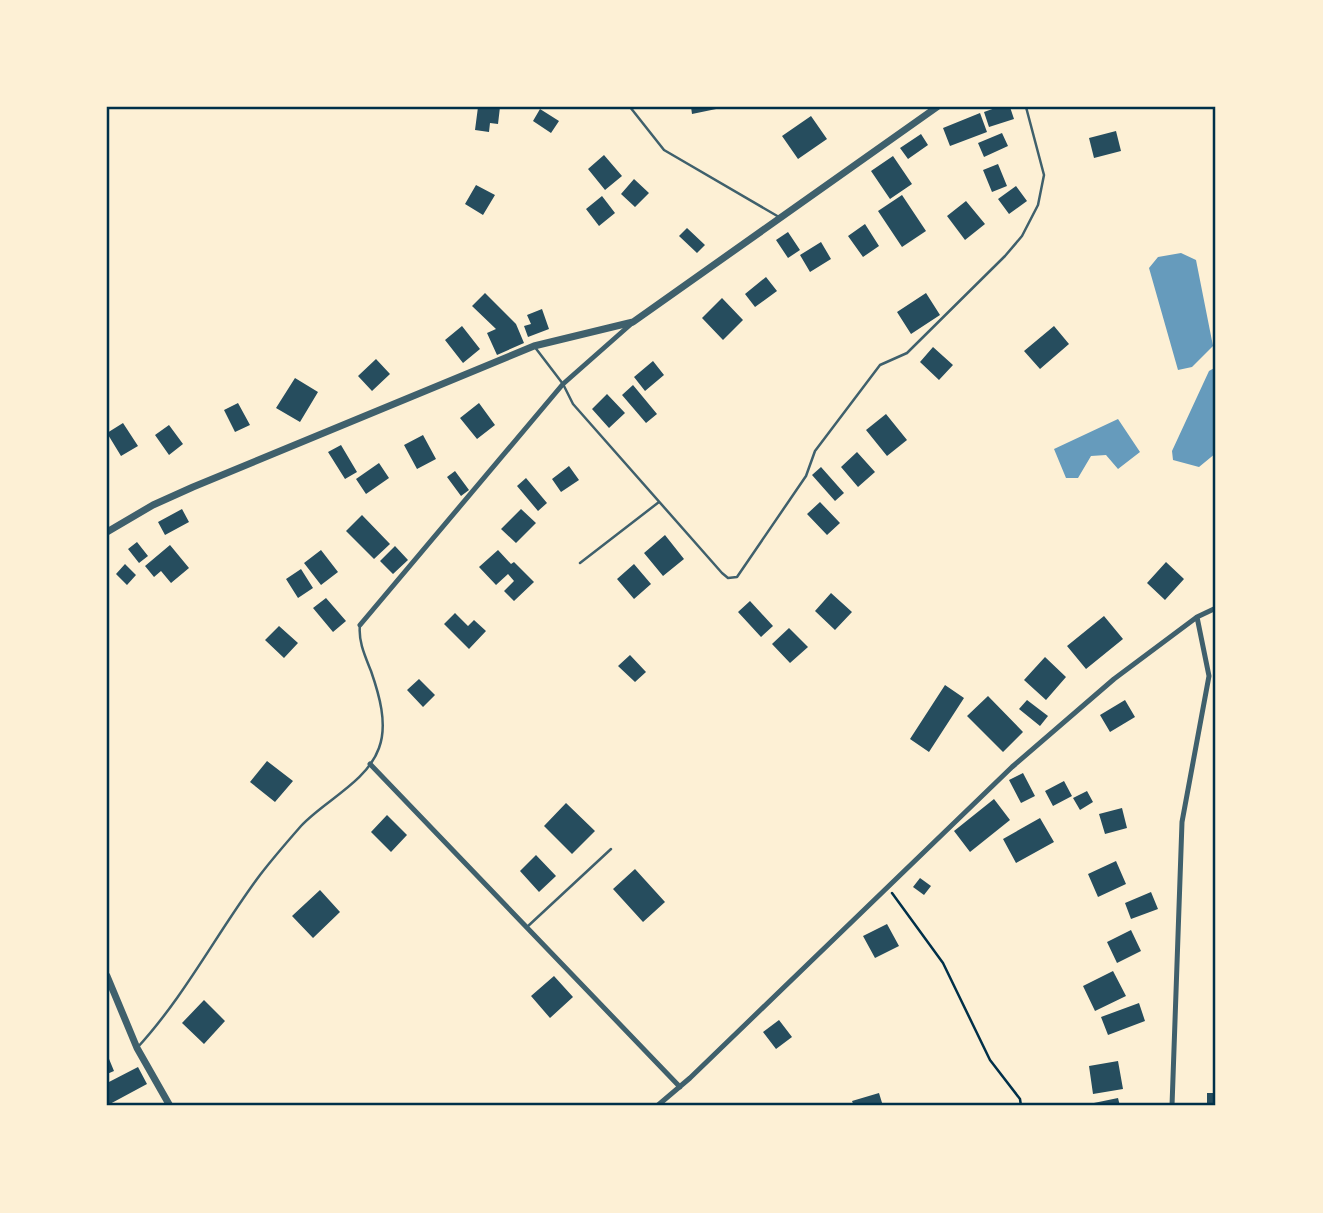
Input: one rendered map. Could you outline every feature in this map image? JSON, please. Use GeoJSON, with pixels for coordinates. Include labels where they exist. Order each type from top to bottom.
{"type":"FeatureCollection","features":[{"type":"Feature","properties":{"kind":"street"},"geometry":{"type":"LineString","coordinates":[[360,625],[563,384],[633,321],[937,107]]}},
{"type":"Feature","properties":{"kind":"street"},"geometry":{"type":"LineString","coordinates":[[107,532],[153,505],[193,487],[534,346],[633,321]]}},
{"type":"Feature","properties":{"kind":"street"},"geometry":{"type":"LineString","coordinates":[[657,1106],[680,1087],[1012,767],[1114,679],[1197,617],[1216,608]]}},
{"type":"Feature","properties":{"kind":"street"},"geometry":{"type":"LineString","coordinates":[[1172,1106],[1182,822],[1209,676],[1197,617]]}},
{"type":"Feature","properties":{"kind":"street"},"geometry":{"type":"LineString","coordinates":[[370,764],[680,1087]]}},
{"type":"Feature","properties":{"kind":"street"},"geometry":{"type":"LineString","coordinates":[[107,976],[137,1048],[170,1106]]}},
{"type":"Feature","properties":{"kind":"lane"},"geometry":{"type":"LineString","coordinates":[[630,107],[664,150],[782,218]]}},
{"type":"Feature","properties":{"kind":"lane"},"geometry":{"type":"LineString","coordinates":[[534,346],[563,384],[573,404],[722,573],[728,578],[737,578],[806,476],[815,451],[880,365],[907,353],[982,281],[1022,236],[1038,205],[1044,175],[1026,107]]}},
{"type":"Feature","properties":{"kind":"lane"},"geometry":{"type":"LineString","coordinates":[[580,564],[659,502]]}},
{"type":"Feature","properties":{"kind":"lane"},"geometry":{"type":"LineString","coordinates":[[137,1048],[187,983],[261,874],[304,823],[346,789],[370,764],[379,750],[384,729],[376,684],[358,636],[360,625]]}},
{"type":"Feature","properties":{"kind":"lane"},"geometry":{"type":"LineString","coordinates":[[527,927],[611,849]]}},
{"type":"Feature","properties":{"kind":"path"},"geometry":{"type":"LineString","coordinates":[[888,887],[943,963],[990,1060],[1020,1099],[1021,1106]]}},
{"type":"Feature","properties":{"kind":"water"},"geometry":{"type":"Polygon","coordinates":[[[1181,253],[1196,260],[1213,346],[1192,367],[1178,370],[1149,268],[1158,257],[1181,253]]]}},
{"type":"Feature","properties":{"kind":"water"},"geometry":{"type":"Polygon","coordinates":[[[1216,367],[1216,453],[1199,467],[1173,460],[1172,451],[1209,371],[1216,367]]]}},
{"type":"Feature","properties":{"kind":"water"},"geometry":{"type":"Polygon","coordinates":[[[1118,419],[1140,452],[1118,469],[1106,455],[1091,456],[1078,478],[1066,478],[1054,449],[1118,419]]]}},
{"type":"Feature","properties":{"kind":"building"},"geometry":{"type":"Polygon","coordinates":[[[478,107],[500,107],[498,124],[490,123],[489,132],[475,130],[478,107]]]}},
{"type":"Feature","properties":{"kind":"building"},"geometry":{"type":"Polygon","coordinates":[[[691,107],[721,107],[721,108],[692,114],[691,107]]]}},
{"type":"Feature","properties":{"kind":"building"},"geometry":{"type":"Polygon","coordinates":[[[998,107],[1010,107],[1014,119],[989,127],[984,112],[998,107]]]}},
{"type":"Feature","properties":{"kind":"building"},"geometry":{"type":"Polygon","coordinates":[[[540,109],[559,121],[551,133],[533,121],[540,109]]]}},
{"type":"Feature","properties":{"kind":"building"},"geometry":{"type":"Polygon","coordinates":[[[980,113],[987,132],[950,146],[943,128],[980,113]]]}},
{"type":"Feature","properties":{"kind":"building"},"geometry":{"type":"Polygon","coordinates":[[[811,116],[827,139],[798,159],[782,136],[811,116]]]}},
{"type":"Feature","properties":{"kind":"building"},"geometry":{"type":"Polygon","coordinates":[[[1116,131],[1121,151],[1094,158],[1089,138],[1116,131]]]}},
{"type":"Feature","properties":{"kind":"building"},"geometry":{"type":"Polygon","coordinates":[[[1002,133],[1008,146],[984,157],[978,143],[1002,133]]]}},
{"type":"Feature","properties":{"kind":"building"},"geometry":{"type":"Polygon","coordinates":[[[921,134],[928,145],[908,159],[900,148],[921,134]]]}},
{"type":"Feature","properties":{"kind":"building"},"geometry":{"type":"Polygon","coordinates":[[[604,155],[622,176],[605,190],[588,169],[604,155]]]}},
{"type":"Feature","properties":{"kind":"building"},"geometry":{"type":"Polygon","coordinates":[[[893,156],[912,184],[890,199],[871,171],[893,156]]]}},
{"type":"Feature","properties":{"kind":"building"},"geometry":{"type":"Polygon","coordinates":[[[998,164],[1007,186],[992,192],[983,170],[998,164]]]}},
{"type":"Feature","properties":{"kind":"building"},"geometry":{"type":"Polygon","coordinates":[[[634,179],[649,193],[635,207],[621,194],[634,179]]]}},
{"type":"Feature","properties":{"kind":"building"},"geometry":{"type":"Polygon","coordinates":[[[476,185],[495,195],[483,215],[465,204],[476,185]]]}},
{"type":"Feature","properties":{"kind":"building"},"geometry":{"type":"Polygon","coordinates":[[[1016,186],[1027,201],[1009,214],[998,199],[1016,186]]]}},
{"type":"Feature","properties":{"kind":"building"},"geometry":{"type":"Polygon","coordinates":[[[902,195],[926,231],[902,247],[878,211],[902,195]]]}},
{"type":"Feature","properties":{"kind":"building"},"geometry":{"type":"Polygon","coordinates":[[[602,196],[615,213],[599,226],[586,209],[602,196]]]}},
{"type":"Feature","properties":{"kind":"building"},"geometry":{"type":"Polygon","coordinates":[[[966,201],[985,224],[965,240],[947,216],[966,201]]]}},
{"type":"Feature","properties":{"kind":"building"},"geometry":{"type":"Polygon","coordinates":[[[865,224],[879,246],[863,257],[848,236],[865,224]]]}},
{"type":"Feature","properties":{"kind":"building"},"geometry":{"type":"Polygon","coordinates":[[[687,228],[705,245],[697,253],[679,236],[687,228]]]}},
{"type":"Feature","properties":{"kind":"building"},"geometry":{"type":"Polygon","coordinates":[[[788,232],[800,250],[788,258],[776,240],[788,232]]]}},
{"type":"Feature","properties":{"kind":"building"},"geometry":{"type":"Polygon","coordinates":[[[821,242],[831,259],[810,272],[800,255],[821,242]]]}},
{"type":"Feature","properties":{"kind":"building"},"geometry":{"type":"Polygon","coordinates":[[[766,277],[777,291],[755,307],[745,294],[766,277]]]}},
{"type":"Feature","properties":{"kind":"building"},"geometry":{"type":"Polygon","coordinates":[[[485,293],[516,324],[524,343],[497,355],[487,333],[496,329],[472,306],[485,293]]]}},
{"type":"Feature","properties":{"kind":"building"},"geometry":{"type":"Polygon","coordinates":[[[926,293],[940,315],[911,334],[897,312],[926,293]]]}},
{"type":"Feature","properties":{"kind":"building"},"geometry":{"type":"Polygon","coordinates":[[[722,298],[743,320],[723,340],[702,318],[722,298]]]}},
{"type":"Feature","properties":{"kind":"building"},"geometry":{"type":"Polygon","coordinates":[[[542,309],[549,329],[528,337],[524,326],[531,324],[527,315],[542,309]]]}},
{"type":"Feature","properties":{"kind":"building"},"geometry":{"type":"Polygon","coordinates":[[[462,326],[480,349],[463,363],[445,340],[462,326]]]}},
{"type":"Feature","properties":{"kind":"building"},"geometry":{"type":"Polygon","coordinates":[[[1054,326],[1069,344],[1040,369],[1024,351],[1054,326]]]}},
{"type":"Feature","properties":{"kind":"building"},"geometry":{"type":"Polygon","coordinates":[[[933,347],[953,365],[939,380],[920,362],[933,347]]]}},
{"type":"Feature","properties":{"kind":"building"},"geometry":{"type":"Polygon","coordinates":[[[376,359],[390,374],[372,391],[358,376],[376,359]]]}},
{"type":"Feature","properties":{"kind":"building"},"geometry":{"type":"Polygon","coordinates":[[[653,361],[664,375],[645,391],[634,377],[653,361]]]}},
{"type":"Feature","properties":{"kind":"building"},"geometry":{"type":"Polygon","coordinates":[[[295,378],[318,392],[300,422],[276,408],[295,378]]]}},
{"type":"Feature","properties":{"kind":"building"},"geometry":{"type":"Polygon","coordinates":[[[633,385],[657,414],[646,423],[622,395],[633,385]]]}},
{"type":"Feature","properties":{"kind":"building"},"geometry":{"type":"Polygon","coordinates":[[[607,394],[625,413],[609,428],[592,409],[607,394]]]}},
{"type":"Feature","properties":{"kind":"building"},"geometry":{"type":"Polygon","coordinates":[[[238,403],[250,425],[235,432],[224,410],[238,403]]]}},
{"type":"Feature","properties":{"kind":"building"},"geometry":{"type":"Polygon","coordinates":[[[479,403],[495,425],[477,439],[460,418],[479,403]]]}},
{"type":"Feature","properties":{"kind":"building"},"geometry":{"type":"Polygon","coordinates":[[[886,414],[907,440],[887,456],[866,430],[886,414]]]}},
{"type":"Feature","properties":{"kind":"building"},"geometry":{"type":"Polygon","coordinates":[[[123,423],[138,446],[121,456],[107,433],[123,423]]]}},
{"type":"Feature","properties":{"kind":"building"},"geometry":{"type":"Polygon","coordinates":[[[169,425],[183,444],[169,455],[155,435],[169,425]]]}},
{"type":"Feature","properties":{"kind":"building"},"geometry":{"type":"Polygon","coordinates":[[[423,435],[436,459],[417,469],[404,445],[423,435]]]}},
{"type":"Feature","properties":{"kind":"building"},"geometry":{"type":"Polygon","coordinates":[[[341,445],[357,472],[345,479],[328,452],[341,445]]]}},
{"type":"Feature","properties":{"kind":"building"},"geometry":{"type":"Polygon","coordinates":[[[857,452],[875,472],[858,487],[841,467],[857,452]]]}},
{"type":"Feature","properties":{"kind":"building"},"geometry":{"type":"Polygon","coordinates":[[[379,463],[389,478],[366,494],[356,479],[379,463]]]}},
{"type":"Feature","properties":{"kind":"building"},"geometry":{"type":"Polygon","coordinates":[[[569,466],[579,480],[561,492],[552,479],[569,466]]]}},
{"type":"Feature","properties":{"kind":"building"},"geometry":{"type":"Polygon","coordinates":[[[821,467],[844,493],[835,501],[812,475],[821,467]]]}},
{"type":"Feature","properties":{"kind":"building"},"geometry":{"type":"Polygon","coordinates":[[[455,471],[469,490],[461,496],[447,477],[455,471]]]}},
{"type":"Feature","properties":{"kind":"building"},"geometry":{"type":"Polygon","coordinates":[[[526,478],[547,503],[538,511],[517,486],[526,478]]]}},
{"type":"Feature","properties":{"kind":"building"},"geometry":{"type":"Polygon","coordinates":[[[820,502],[840,523],[827,535],[807,514],[820,502]]]}},
{"type":"Feature","properties":{"kind":"building"},"geometry":{"type":"Polygon","coordinates":[[[182,509],[189,522],[165,535],[158,522],[182,509]]]}},
{"type":"Feature","properties":{"kind":"building"},"geometry":{"type":"Polygon","coordinates":[[[521,509],[536,523],[516,543],[501,529],[521,509]]]}},
{"type":"Feature","properties":{"kind":"building"},"geometry":{"type":"Polygon","coordinates":[[[362,515],[390,544],[374,559],[346,531],[362,515]]]}},
{"type":"Feature","properties":{"kind":"building"},"geometry":{"type":"Polygon","coordinates":[[[665,535],[684,559],[663,576],[644,553],[665,535]]]}},
{"type":"Feature","properties":{"kind":"building"},"geometry":{"type":"Polygon","coordinates":[[[137,542],[148,556],[139,563],[128,549],[137,542]]]}},
{"type":"Feature","properties":{"kind":"building"},"geometry":{"type":"Polygon","coordinates":[[[170,545],[189,568],[171,583],[161,571],[154,577],[145,566],[170,545]]]}},
{"type":"Feature","properties":{"kind":"building"},"geometry":{"type":"Polygon","coordinates":[[[395,546],[408,560],[393,574],[380,561],[395,546]]]}},
{"type":"Feature","properties":{"kind":"building"},"geometry":{"type":"Polygon","coordinates":[[[321,550],[338,572],[321,585],[304,563],[321,550]]]}},
{"type":"Feature","properties":{"kind":"building"},"geometry":{"type":"Polygon","coordinates":[[[498,550],[534,582],[514,601],[504,591],[514,581],[508,574],[496,585],[479,567],[498,550]]]}},
{"type":"Feature","properties":{"kind":"building"},"geometry":{"type":"Polygon","coordinates":[[[1166,562],[1184,579],[1165,600],[1147,583],[1166,562]]]}},
{"type":"Feature","properties":{"kind":"building"},"geometry":{"type":"Polygon","coordinates":[[[125,564],[136,575],[127,585],[116,574],[125,564]]]}},
{"type":"Feature","properties":{"kind":"building"},"geometry":{"type":"Polygon","coordinates":[[[634,564],[651,584],[634,599],[617,579],[634,564]]]}},
{"type":"Feature","properties":{"kind":"building"},"geometry":{"type":"Polygon","coordinates":[[[301,569],[313,588],[298,598],[286,579],[301,569]]]}},
{"type":"Feature","properties":{"kind":"building"},"geometry":{"type":"Polygon","coordinates":[[[831,593],[852,612],[835,630],[815,611],[831,593]]]}},
{"type":"Feature","properties":{"kind":"building"},"geometry":{"type":"Polygon","coordinates":[[[326,598],[346,621],[333,632],[313,608],[326,598]]]}},
{"type":"Feature","properties":{"kind":"building"},"geometry":{"type":"Polygon","coordinates":[[[750,601],[773,626],[761,637],[738,612],[750,601]]]}},
{"type":"Feature","properties":{"kind":"building"},"geometry":{"type":"Polygon","coordinates":[[[455,613],[468,626],[474,620],[486,631],[469,649],[444,624],[455,613]]]}},
{"type":"Feature","properties":{"kind":"building"},"geometry":{"type":"Polygon","coordinates":[[[1104,616],[1123,639],[1086,669],[1067,646],[1104,616]]]}},
{"type":"Feature","properties":{"kind":"building"},"geometry":{"type":"Polygon","coordinates":[[[279,626],[298,643],[284,658],[265,640],[279,626]]]}},
{"type":"Feature","properties":{"kind":"building"},"geometry":{"type":"Polygon","coordinates":[[[789,628],[808,647],[790,663],[772,644],[789,628]]]}},
{"type":"Feature","properties":{"kind":"building"},"geometry":{"type":"Polygon","coordinates":[[[630,655],[646,672],[635,682],[618,666],[630,655]]]}},
{"type":"Feature","properties":{"kind":"building"},"geometry":{"type":"Polygon","coordinates":[[[1045,657],[1066,677],[1046,700],[1024,680],[1045,657]]]}},
{"type":"Feature","properties":{"kind":"building"},"geometry":{"type":"Polygon","coordinates":[[[419,679],[435,695],[423,707],[407,690],[419,679]]]}},
{"type":"Feature","properties":{"kind":"building"},"geometry":{"type":"Polygon","coordinates":[[[945,685],[964,698],[929,752],[910,739],[945,685]]]}},
{"type":"Feature","properties":{"kind":"building"},"geometry":{"type":"Polygon","coordinates":[[[988,696],[1023,732],[1003,752],[967,716],[988,696]]]}},
{"type":"Feature","properties":{"kind":"building"},"geometry":{"type":"Polygon","coordinates":[[[1027,700],[1048,716],[1040,726],[1019,709],[1027,700]]]}},
{"type":"Feature","properties":{"kind":"building"},"geometry":{"type":"Polygon","coordinates":[[[1125,700],[1135,717],[1110,732],[1100,715],[1125,700]]]}},
{"type":"Feature","properties":{"kind":"building"},"geometry":{"type":"Polygon","coordinates":[[[267,761],[293,781],[275,802],[250,782],[267,761]]]}},
{"type":"Feature","properties":{"kind":"building"},"geometry":{"type":"Polygon","coordinates":[[[1023,773],[1035,796],[1021,803],[1009,780],[1023,773]]]}},
{"type":"Feature","properties":{"kind":"building"},"geometry":{"type":"Polygon","coordinates":[[[1064,781],[1072,796],[1053,806],[1045,791],[1064,781]]]}},
{"type":"Feature","properties":{"kind":"building"},"geometry":{"type":"Polygon","coordinates":[[[1087,791],[1093,802],[1080,810],[1073,798],[1087,791]]]}},
{"type":"Feature","properties":{"kind":"building"},"geometry":{"type":"Polygon","coordinates":[[[994,799],[1010,820],[970,852],[954,831],[994,799]]]}},
{"type":"Feature","properties":{"kind":"building"},"geometry":{"type":"Polygon","coordinates":[[[566,803],[595,831],[572,854],[544,826],[566,803]]]}},
{"type":"Feature","properties":{"kind":"building"},"geometry":{"type":"Polygon","coordinates":[[[1122,808],[1127,828],[1105,834],[1099,814],[1122,808]]]}},
{"type":"Feature","properties":{"kind":"building"},"geometry":{"type":"Polygon","coordinates":[[[387,815],[407,835],[391,852],[371,832],[387,815]]]}},
{"type":"Feature","properties":{"kind":"building"},"geometry":{"type":"Polygon","coordinates":[[[1040,818],[1054,842],[1016,863],[1003,839],[1040,818]]]}},
{"type":"Feature","properties":{"kind":"building"},"geometry":{"type":"Polygon","coordinates":[[[536,855],[556,876],[539,892],[520,871],[536,855]]]}},
{"type":"Feature","properties":{"kind":"building"},"geometry":{"type":"Polygon","coordinates":[[[1116,861],[1126,884],[1098,897],[1088,874],[1116,861]]]}},
{"type":"Feature","properties":{"kind":"building"},"geometry":{"type":"Polygon","coordinates":[[[635,869],[665,902],[643,922],[613,889],[635,869]]]}},
{"type":"Feature","properties":{"kind":"building"},"geometry":{"type":"Polygon","coordinates":[[[920,878],[931,886],[924,895],[913,887],[920,878]]]}},
{"type":"Feature","properties":{"kind":"building"},"geometry":{"type":"Polygon","coordinates":[[[320,890],[340,912],[313,938],[292,916],[320,890]]]}},
{"type":"Feature","properties":{"kind":"building"},"geometry":{"type":"Polygon","coordinates":[[[1151,892],[1158,909],[1131,919],[1125,903],[1151,892]]]}},
{"type":"Feature","properties":{"kind":"building"},"geometry":{"type":"Polygon","coordinates":[[[887,924],[899,946],[875,958],[863,936],[887,924]]]}},
{"type":"Feature","properties":{"kind":"building"},"geometry":{"type":"Polygon","coordinates":[[[1131,930],[1141,951],[1117,963],[1107,942],[1131,930]]]}},
{"type":"Feature","properties":{"kind":"building"},"geometry":{"type":"Polygon","coordinates":[[[1113,971],[1126,996],[1095,1011],[1083,986],[1113,971]]]}},
{"type":"Feature","properties":{"kind":"building"},"geometry":{"type":"Polygon","coordinates":[[[554,976],[573,997],[550,1018],[531,996],[554,976]]]}},
{"type":"Feature","properties":{"kind":"building"},"geometry":{"type":"Polygon","coordinates":[[[204,1000],[225,1021],[204,1044],[182,1023],[204,1000]]]}},
{"type":"Feature","properties":{"kind":"building"},"geometry":{"type":"Polygon","coordinates":[[[1139,1003],[1145,1021],[1108,1035],[1101,1017],[1139,1003]]]}},
{"type":"Feature","properties":{"kind":"building"},"geometry":{"type":"Polygon","coordinates":[[[779,1020],[792,1037],[776,1049],[763,1032],[779,1020]]]}},
{"type":"Feature","properties":{"kind":"building"},"geometry":{"type":"Polygon","coordinates":[[[107,1054],[114,1071],[107,1074],[107,1054]]]}},
{"type":"Feature","properties":{"kind":"building"},"geometry":{"type":"Polygon","coordinates":[[[1118,1061],[1123,1089],[1093,1094],[1089,1066],[1118,1061]]]}},
{"type":"Feature","properties":{"kind":"building"},"geometry":{"type":"Polygon","coordinates":[[[138,1067],[147,1084],[108,1105],[107,1083],[138,1067]]]}},
{"type":"Feature","properties":{"kind":"building"},"geometry":{"type":"Polygon","coordinates":[[[879,1093],[883,1106],[854,1106],[852,1101],[879,1093]]]}},
{"type":"Feature","properties":{"kind":"building"},"geometry":{"type":"Polygon","coordinates":[[[1207,1093],[1216,1093],[1216,1106],[1207,1106],[1207,1093]]]}},
{"type":"Feature","properties":{"kind":"building"},"geometry":{"type":"Polygon","coordinates":[[[1118,1098],[1120,1106],[1089,1106],[1089,1104],[1118,1098]]]}}]}
